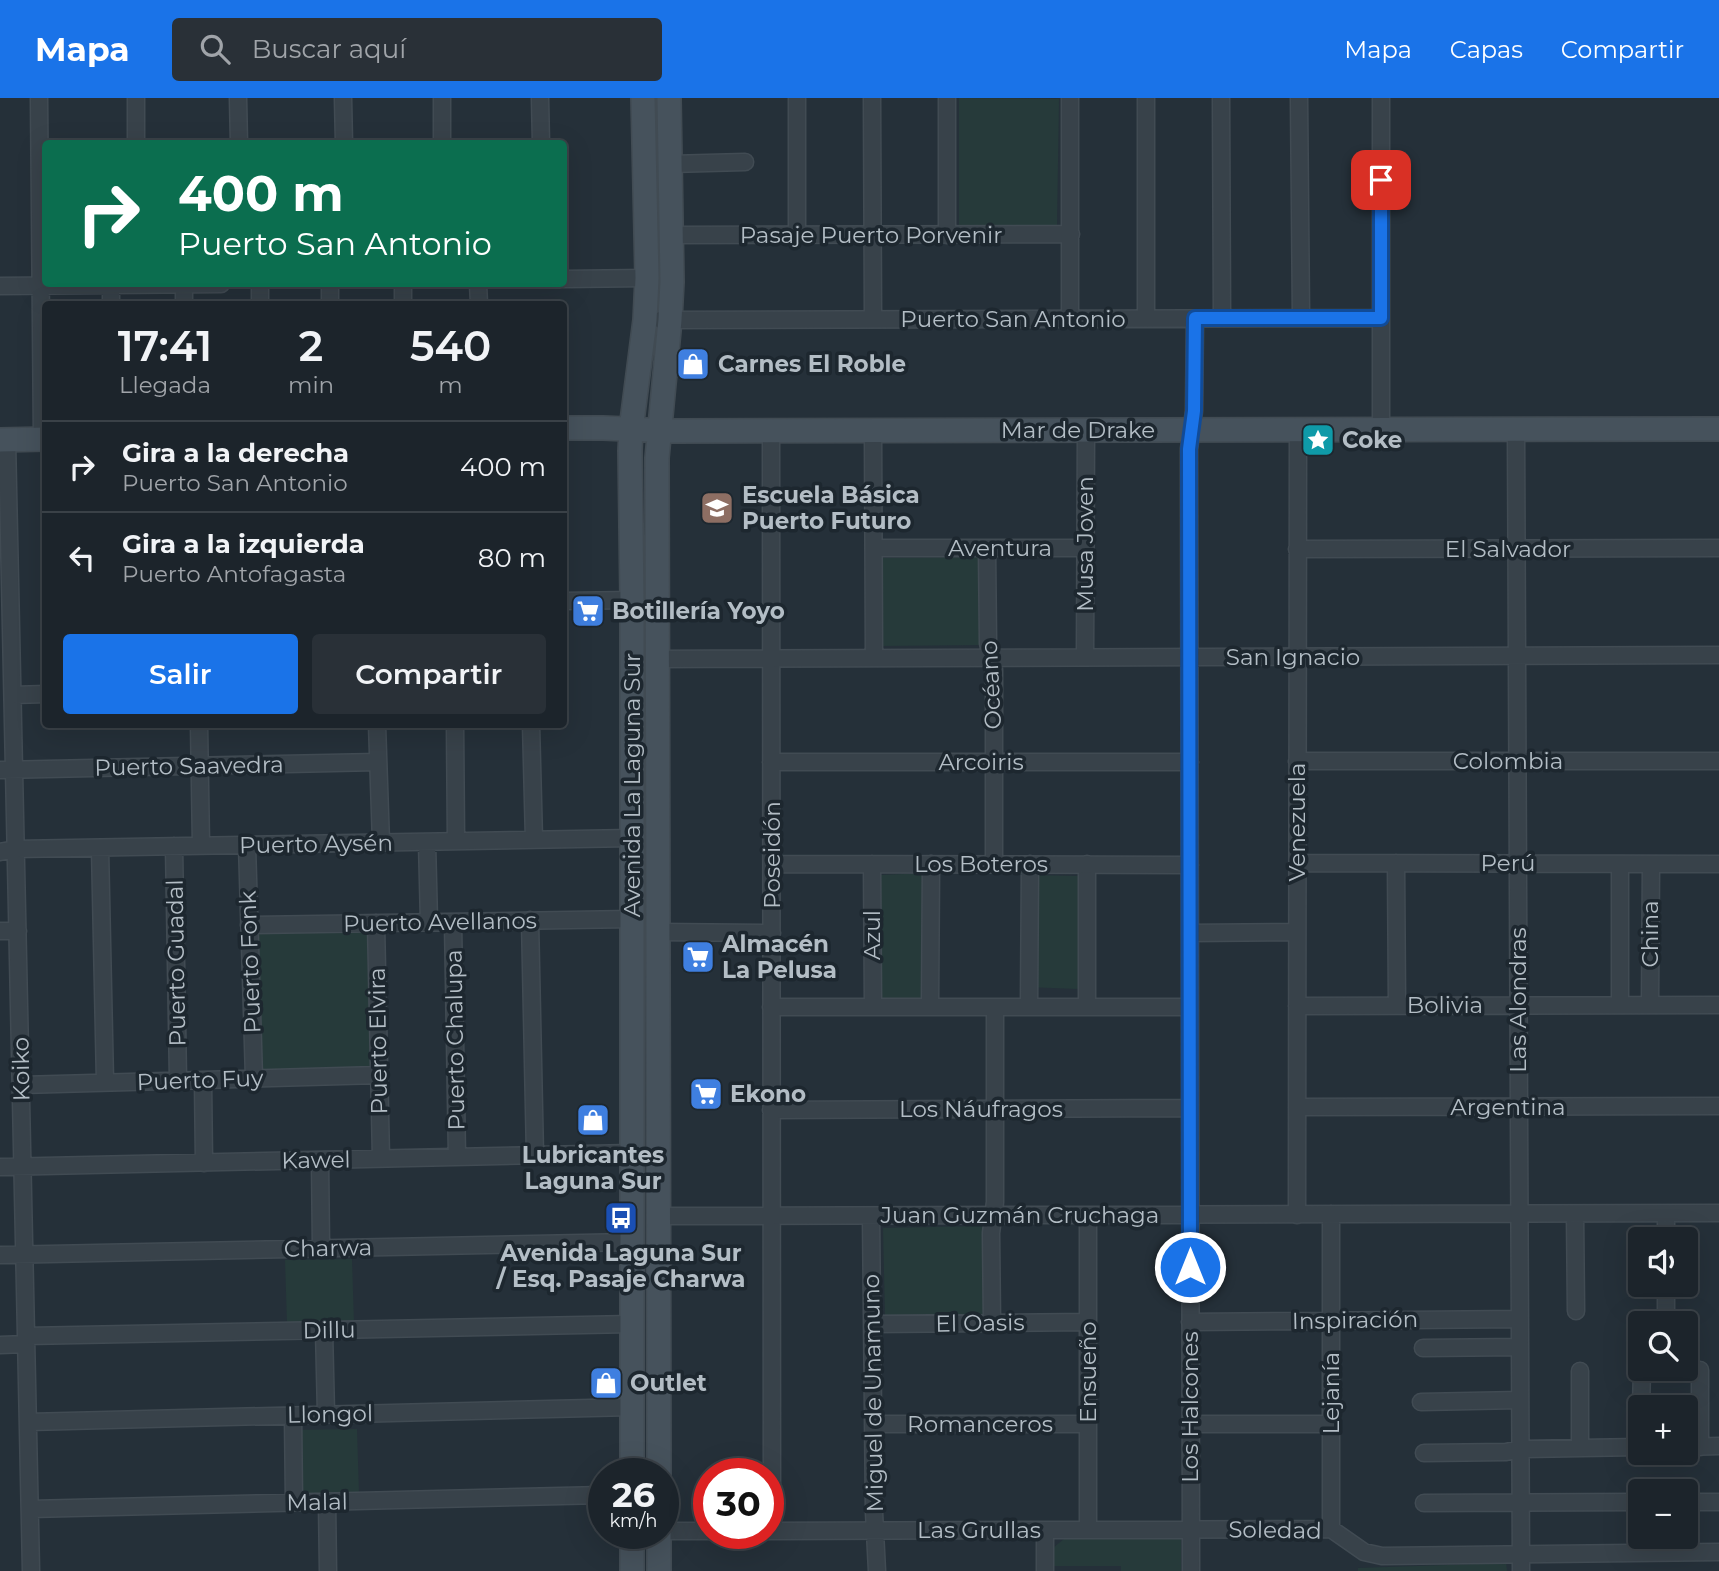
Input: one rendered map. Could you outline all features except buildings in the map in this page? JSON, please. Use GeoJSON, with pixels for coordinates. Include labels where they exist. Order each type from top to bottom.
{"type":"FeatureCollection","features":[{"type":"Feature","properties":{"kind":"street"},"geometry":{"type":"LineString","coordinates":[[39,98],[42,363]]}},
{"type":"Feature","properties":{"kind":"street"},"geometry":{"type":"LineString","coordinates":[[136,98],[136,140]]}},
{"type":"Feature","properties":{"kind":"street"},"geometry":{"type":"LineString","coordinates":[[238,98],[239,140]]}},
{"type":"Feature","properties":{"kind":"street"},"geometry":{"type":"LineString","coordinates":[[343,98],[344,140]]}},
{"type":"Feature","properties":{"kind":"street"},"geometry":{"type":"LineString","coordinates":[[442,98],[442,140]]}},
{"type":"Feature","properties":{"kind":"street"},"geometry":{"type":"LineString","coordinates":[[541,98],[541,140]]}},
{"type":"Feature","properties":{"kind":"street","name":"Avenida La Laguna Sur"},"geometry":{"type":"LineString","coordinates":[[632,1458],[631,429],[645,320],[647,278],[643,98]]}},
{"type":"Feature","properties":{"kind":"street","name":"Avenida La Laguna Sur"},"geometry":{"type":"LineString","coordinates":[[659,1458],[657,457],[670,320],[672,235],[669,98]]}},
{"type":"Feature","properties":{"kind":"street"},"geometry":{"type":"LineString","coordinates":[[797,98],[797,235]]}},
{"type":"Feature","properties":{"kind":"street"},"geometry":{"type":"LineString","coordinates":[[872,98],[873,319]]}},
{"type":"Feature","properties":{"kind":"street"},"geometry":{"type":"LineString","coordinates":[[947,98],[947,235]]}},
{"type":"Feature","properties":{"kind":"street"},"geometry":{"type":"LineString","coordinates":[[1070,98],[1070,319]]}},
{"type":"Feature","properties":{"kind":"street"},"geometry":{"type":"LineString","coordinates":[[1146,98],[1146,318]]}},
{"type":"Feature","properties":{"kind":"street"},"geometry":{"type":"LineString","coordinates":[[1221,98],[1222,318]]}},
{"type":"Feature","properties":{"kind":"street"},"geometry":{"type":"LineString","coordinates":[[1299,98],[1301,318]]}},
{"type":"Feature","properties":{"kind":"street"},"geometry":{"type":"LineString","coordinates":[[1381,98],[1381,430]]}},
{"type":"Feature","properties":{"kind":"street"},"geometry":{"type":"LineString","coordinates":[[670,164],[745,162]]}},
{"type":"Feature","properties":{"kind":"street","name":"Pasaje Puerto Porvenir"},"geometry":{"type":"LineString","coordinates":[[672,235],[1071,234]]}},
{"type":"Feature","properties":{"kind":"street"},"geometry":{"type":"LineString","coordinates":[[567,279],[647,278]]}},
{"type":"Feature","properties":{"kind":"street"},"geometry":{"type":"LineString","coordinates":[[0,286],[40,286]]}},
{"type":"Feature","properties":{"kind":"street","name":"Los Halcones"},"geometry":{"type":"LineString","coordinates":[[1191,1571],[1189,449],[1194,411],[1195,318]]}},
{"type":"Feature","properties":{"kind":"street","name":"Puerto San Antonio"},"geometry":{"type":"LineString","coordinates":[[645,320],[1381,318]]}},
{"type":"Feature","properties":{"kind":"street","name":"Mar de Drake"},"geometry":{"type":"LineString","coordinates":[[567,428],[1719,429]]}},
{"type":"Feature","properties":{"kind":"street","name":"Poseidón"},"geometry":{"type":"LineString","coordinates":[[770,1458],[771,430]]}},
{"type":"Feature","properties":{"kind":"street"},"geometry":{"type":"LineString","coordinates":[[873,430],[874,658]]}},
{"type":"Feature","properties":{"kind":"street","name":"Musa Joven"},"geometry":{"type":"LineString","coordinates":[[1085,657],[1086,430]]}},
{"type":"Feature","properties":{"kind":"street","name":"Venezuela"},"geometry":{"type":"LineString","coordinates":[[1297,1214],[1298,430]]}},
{"type":"Feature","properties":{"kind":"street","name":"Las Alondras"},"geometry":{"type":"LineString","coordinates":[[1516,430],[1521,1571]]}},
{"type":"Feature","properties":{"kind":"street"},"geometry":{"type":"LineString","coordinates":[[4,440],[42,440]]}},
{"type":"Feature","properties":{"kind":"street","name":"Koiko"},"geometry":{"type":"LineString","coordinates":[[4,440],[5,536],[13,695],[7,770],[8,851],[18,931],[31,1571]]}},
{"type":"Feature","properties":{"kind":"street","name":"Aventura"},"geometry":{"type":"LineString","coordinates":[[874,548],[1085,548]]}},
{"type":"Feature","properties":{"kind":"street","name":"Océano"},"geometry":{"type":"LineString","coordinates":[[987,548],[988,643],[994,670],[994,864]]}},
{"type":"Feature","properties":{"kind":"street","name":"El Salvador"},"geometry":{"type":"LineString","coordinates":[[1297,549],[1719,548]]}},
{"type":"Feature","properties":{"kind":"street"},"geometry":{"type":"LineString","coordinates":[[567,601],[632,600]]}},
{"type":"Feature","properties":{"kind":"street","name":"San Ignacio"},"geometry":{"type":"LineString","coordinates":[[656,659],[1719,655]]}},
{"type":"Feature","properties":{"kind":"street"},"geometry":{"type":"LineString","coordinates":[[13,695],[42,694]]}},
{"type":"Feature","properties":{"kind":"street"},"geometry":{"type":"LineString","coordinates":[[199,728],[201,846]]}},
{"type":"Feature","properties":{"kind":"street"},"geometry":{"type":"LineString","coordinates":[[377,728],[381,842]]}},
{"type":"Feature","properties":{"kind":"street"},"geometry":{"type":"LineString","coordinates":[[455,728],[456,841]]}},
{"type":"Feature","properties":{"kind":"street"},"geometry":{"type":"LineString","coordinates":[[531,728],[534,840]]}},
{"type":"Feature","properties":{"kind":"street","name":"Colombia"},"geometry":{"type":"LineString","coordinates":[[1297,761],[1719,761]]}},
{"type":"Feature","properties":{"kind":"street","name":"Puerto Saavedra"},"geometry":{"type":"LineString","coordinates":[[7,770],[378,762]]}},
{"type":"Feature","properties":{"kind":"street","name":"Arcoiris"},"geometry":{"type":"LineString","coordinates":[[772,762],[1189,762]]}},
{"type":"Feature","properties":{"kind":"street","name":"Puerto Aysén"},"geometry":{"type":"LineString","coordinates":[[8,851],[632,838]]}},
{"type":"Feature","properties":{"kind":"street"},"geometry":{"type":"LineString","coordinates":[[427,842],[429,922]]}},
{"type":"Feature","properties":{"kind":"street","name":"Puerto Fonk"},"geometry":{"type":"LineString","coordinates":[[247,845],[254,1078]]}},
{"type":"Feature","properties":{"kind":"street","name":"Puerto Guadal"},"geometry":{"type":"LineString","coordinates":[[174,846],[178,1080]]}},
{"type":"Feature","properties":{"kind":"street"},"geometry":{"type":"LineString","coordinates":[[100,848],[105,1082]]}},
{"type":"Feature","properties":{"kind":"street","name":"Perú"},"geometry":{"type":"LineString","coordinates":[[1297,863],[1719,864]]}},
{"type":"Feature","properties":{"kind":"street"},"geometry":{"type":"LineString","coordinates":[[1396,863],[1397,1005]]}},
{"type":"Feature","properties":{"kind":"street","name":"Los Boteros"},"geometry":{"type":"LineString","coordinates":[[772,864],[1189,865]]}},
{"type":"Feature","properties":{"kind":"street","name":"Azul"},"geometry":{"type":"LineString","coordinates":[[872,864],[873,1007]]}},
{"type":"Feature","properties":{"kind":"street"},"geometry":{"type":"LineString","coordinates":[[930,1007],[931,864]]}},
{"type":"Feature","properties":{"kind":"street"},"geometry":{"type":"LineString","coordinates":[[1029,1007],[1030,864]]}},
{"type":"Feature","properties":{"kind":"street"},"geometry":{"type":"LineString","coordinates":[[1087,864],[1087,1007]]}},
{"type":"Feature","properties":{"kind":"street"},"geometry":{"type":"LineString","coordinates":[[1620,864],[1620,1004]]}},
{"type":"Feature","properties":{"kind":"street","name":"China"},"geometry":{"type":"LineString","coordinates":[[1650,1004],[1651,864]]}},
{"type":"Feature","properties":{"kind":"street","name":"Puerto Avellanos"},"geometry":{"type":"LineString","coordinates":[[249,925],[632,919]]}},
{"type":"Feature","properties":{"kind":"street"},"geometry":{"type":"LineString","coordinates":[[530,920],[535,1156]]}},
{"type":"Feature","properties":{"kind":"street","name":"Puerto Chalupa"},"geometry":{"type":"LineString","coordinates":[[453,922],[457,1157]]}},
{"type":"Feature","properties":{"kind":"street","name":"Puerto Elvira"},"geometry":{"type":"LineString","coordinates":[[376,923],[381,1159]]}},
{"type":"Feature","properties":{"kind":"street"},"geometry":{"type":"LineString","coordinates":[[0,931],[18,931]]}},
{"type":"Feature","properties":{"kind":"street"},"geometry":{"type":"LineString","coordinates":[[657,932],[772,933]]}},
{"type":"Feature","properties":{"kind":"street"},"geometry":{"type":"LineString","coordinates":[[1190,933],[1297,932]]}},
{"type":"Feature","properties":{"kind":"street","name":"Bolivia"},"geometry":{"type":"LineString","coordinates":[[1297,1006],[1719,1004]]}},
{"type":"Feature","properties":{"kind":"street"},"geometry":{"type":"LineString","coordinates":[[771,1007],[1190,1007]]}},
{"type":"Feature","properties":{"kind":"street"},"geometry":{"type":"LineString","coordinates":[[992,1323],[995,1007]]}},
{"type":"Feature","properties":{"kind":"street","name":"Puerto Fuy"},"geometry":{"type":"LineString","coordinates":[[21,1085],[379,1075]]}},
{"type":"Feature","properties":{"kind":"street"},"geometry":{"type":"LineString","coordinates":[[203,1080],[204,1163]]}},
{"type":"Feature","properties":{"kind":"street","name":"Argentina"},"geometry":{"type":"LineString","coordinates":[[1297,1107],[1719,1107]]}},
{"type":"Feature","properties":{"kind":"street","name":"Los Náufragos"},"geometry":{"type":"LineString","coordinates":[[771,1110],[1190,1108]]}},
{"type":"Feature","properties":{"kind":"street","name":"Kawel"},"geometry":{"type":"LineString","coordinates":[[0,1167],[632,1153]]}},
{"type":"Feature","properties":{"kind":"street"},"geometry":{"type":"LineString","coordinates":[[320,1160],[321,1248]]}},
{"type":"Feature","properties":{"kind":"street","name":"Juan Guzmán Cruchaga"},"geometry":{"type":"LineString","coordinates":[[657,1216],[1719,1213]]}},
{"type":"Feature","properties":{"kind":"street","name":"Lejanía"},"geometry":{"type":"LineString","coordinates":[[1331,1214],[1331,1529]]}},
{"type":"Feature","properties":{"kind":"street"},"geometry":{"type":"LineString","coordinates":[[1575,1214],[1576,1311]]}},
{"type":"Feature","properties":{"kind":"street"},"geometry":{"type":"LineString","coordinates":[[1666,1214],[1666,1227]]}},
{"type":"Feature","properties":{"kind":"street","name":"Ensueño"},"geometry":{"type":"LineString","coordinates":[[1088,1215],[1088,1530]]}},
{"type":"Feature","properties":{"kind":"street","name":"Miguel de Unamuno"},"geometry":{"type":"LineString","coordinates":[[871,1216],[877,1571]]}},
{"type":"Feature","properties":{"kind":"street","name":"Charwa"},"geometry":{"type":"LineString","coordinates":[[0,1255],[632,1242]]}},
{"type":"Feature","properties":{"kind":"street"},"geometry":{"type":"LineString","coordinates":[[1666,1297],[1666,1310]]}},
{"type":"Feature","properties":{"kind":"street","name":"Inspiración"},"geometry":{"type":"LineString","coordinates":[[1190,1322],[1520,1319]]}},
{"type":"Feature","properties":{"kind":"street","name":"El Oasis"},"geometry":{"type":"LineString","coordinates":[[872,1324],[1088,1322]]}},
{"type":"Feature","properties":{"kind":"street","name":"Dillu"},"geometry":{"type":"LineString","coordinates":[[0,1345],[26,1340],[324,1330],[632,1324]]}},
{"type":"Feature","properties":{"kind":"street"},"geometry":{"type":"LineString","coordinates":[[324,1330],[326,1414]]}},
{"type":"Feature","properties":{"kind":"street"},"geometry":{"type":"LineString","coordinates":[[1423,1348],[1520,1347]]}},
{"type":"Feature","properties":{"kind":"street"},"geometry":{"type":"LineString","coordinates":[[1698,1395],[1700,1370]]}},
{"type":"Feature","properties":{"kind":"street"},"geometry":{"type":"LineString","coordinates":[[1580,1371],[1580,1448]]}},
{"type":"Feature","properties":{"kind":"street"},"geometry":{"type":"LineString","coordinates":[[1421,1402],[1520,1400]]}},
{"type":"Feature","properties":{"kind":"street","name":"Llongol"},"geometry":{"type":"LineString","coordinates":[[28,1422],[632,1407]]}},
{"type":"Feature","properties":{"kind":"street"},"geometry":{"type":"LineString","coordinates":[[293,1415],[294,1502]]}},
{"type":"Feature","properties":{"kind":"street","name":"Romanceros"},"geometry":{"type":"LineString","coordinates":[[873,1424],[1088,1424]]}},
{"type":"Feature","properties":{"kind":"street"},"geometry":{"type":"LineString","coordinates":[[1190,1424],[1331,1424]]}},
{"type":"Feature","properties":{"kind":"street"},"geometry":{"type":"LineString","coordinates":[[1698,1447],[1719,1446]]}},
{"type":"Feature","properties":{"kind":"street"},"geometry":{"type":"LineString","coordinates":[[1424,1453],[1628,1447]]}},
{"type":"Feature","properties":{"kind":"street","name":"Malal"},"geometry":{"type":"LineString","coordinates":[[30,1508],[588,1495]]}},
{"type":"Feature","properties":{"kind":"street"},"geometry":{"type":"LineString","coordinates":[[327,1502],[328,1571]]}},
{"type":"Feature","properties":{"kind":"street"},"geometry":{"type":"LineString","coordinates":[[1424,1503],[1628,1502]]}},
{"type":"Feature","properties":{"kind":"street"},"geometry":{"type":"LineString","coordinates":[[1698,1502],[1719,1503]]}},
{"type":"Feature","properties":{"kind":"street","name":"Las Grullas"},"geometry":{"type":"LineString","coordinates":[[784,1531],[1190,1529]]}},
{"type":"Feature","properties":{"kind":"street","name":"Soledad"},"geometry":{"type":"LineString","coordinates":[[1190,1529],[1331,1529],[1364,1552],[1373,1555],[1719,1552]]}},
{"type":"Feature","properties":{"kind":"street"},"geometry":{"type":"LineString","coordinates":[[1045,1530],[1045,1571]]}},
{"type":"Feature","properties":{"kind":"street"},"geometry":{"type":"LineString","coordinates":[[632,1549],[632,1571]]}},
{"type":"Feature","properties":{"kind":"street"},"geometry":{"type":"LineString","coordinates":[[659,1571],[660,1549]]}},
{"type":"Feature","properties":{"kind":"green space"},"geometry":{"type":"Polygon","coordinates":[[[959,98],[1059,99],[1057,225],[959,226],[959,98]]]}},
{"type":"Feature","properties":{"kind":"green space"},"geometry":{"type":"Polygon","coordinates":[[[980,557],[981,645],[882,646],[881,558],[980,557]]]}},
{"type":"Feature","properties":{"kind":"green space"},"geometry":{"type":"Polygon","coordinates":[[[926,873],[923,998],[879,998],[881,875],[926,873]]]}},
{"type":"Feature","properties":{"kind":"green space"},"geometry":{"type":"Polygon","coordinates":[[[1024,875],[1081,876],[1078,989],[1026,987],[1024,875]]]}},
{"type":"Feature","properties":{"kind":"green space"},"geometry":{"type":"Polygon","coordinates":[[[367,929],[370,1069],[260,1071],[258,931],[367,929]]]}},
{"type":"Feature","properties":{"kind":"green space"},"geometry":{"type":"Polygon","coordinates":[[[982,1226],[984,1314],[885,1316],[883,1228],[982,1226]]]}},
{"type":"Feature","properties":{"kind":"green space"},"geometry":{"type":"Polygon","coordinates":[[[352,1259],[354,1323],[287,1324],[285,1260],[352,1259]]]}},
{"type":"Feature","properties":{"kind":"green space"},"geometry":{"type":"Polygon","coordinates":[[[357,1429],[359,1493],[290,1495],[289,1430],[357,1429]]]}},
{"type":"Feature","properties":{"kind":"green space"},"geometry":{"type":"Polygon","coordinates":[[[1064,1539],[1181,1539],[1181,1571],[1121,1571],[1121,1566],[1054,1566],[1053,1548],[1064,1539]]]}},
{"type":"Feature","properties":{"kind":"green space"},"geometry":{"type":"Polygon","coordinates":[[[1506,1563],[1507,1571],[1358,1571],[1358,1568],[1506,1563]]]}},
{"type":"Feature","properties":{"kind":"place","name":"Carnes El Roble"},"geometry":{"type":"Point","coordinates":[693,364]}},
{"type":"Feature","properties":{"kind":"place","name":"Coke"},"geometry":{"type":"Point","coordinates":[1318,440]}},
{"type":"Feature","properties":{"kind":"place","name":"Escuela Básica Puerto Futuro"},"geometry":{"type":"Point","coordinates":[717,508]}},
{"type":"Feature","properties":{"kind":"place","name":"Botillería Yoyo"},"geometry":{"type":"Point","coordinates":[588,611]}},
{"type":"Feature","properties":{"kind":"place","name":"Almacén La Pelusa"},"geometry":{"type":"Point","coordinates":[698,957]}},
{"type":"Feature","properties":{"kind":"place","name":"Ekono"},"geometry":{"type":"Point","coordinates":[706,1094]}},
{"type":"Feature","properties":{"kind":"place","name":"Lubricantes Laguna Sur"},"geometry":{"type":"Point","coordinates":[593,1120]}},
{"type":"Feature","properties":{"kind":"place","name":"Avenida Laguna Sur / Esq. Pasaje Charwa"},"geometry":{"type":"Point","coordinates":[621,1218]}},
{"type":"Feature","properties":{"kind":"place","name":"Outlet"},"geometry":{"type":"Point","coordinates":[606,1383]}},
{"type":"Feature","properties":{"kind":"route"},"geometry":{"type":"LineString","coordinates":[[1190,1267],[1189,449],[1194,411],[1195,318],[1381,318],[1381,180]]}}]}
